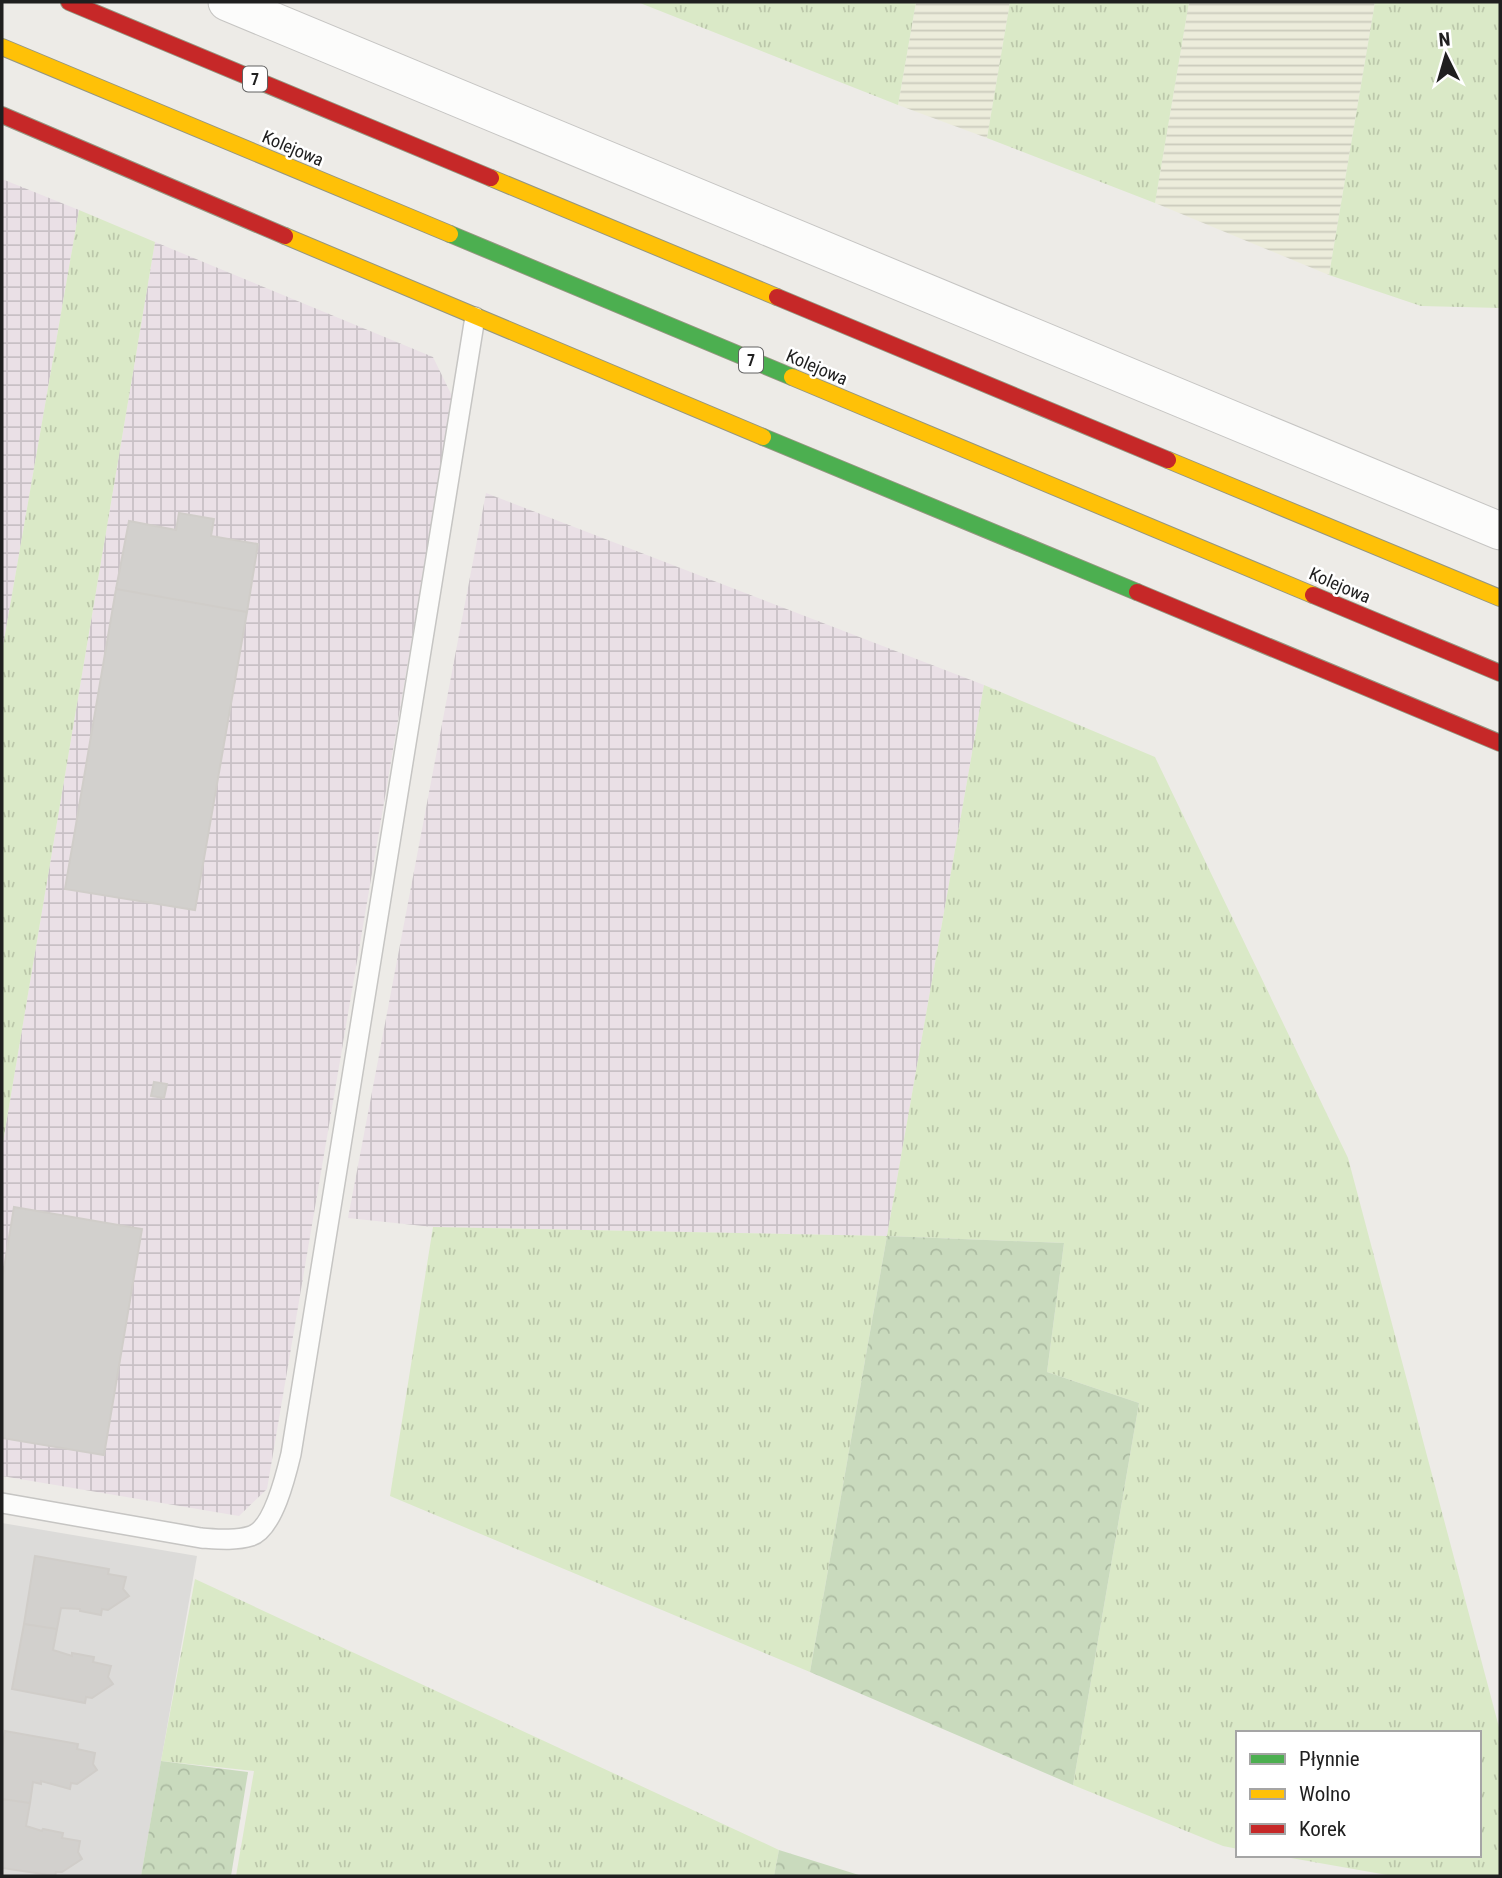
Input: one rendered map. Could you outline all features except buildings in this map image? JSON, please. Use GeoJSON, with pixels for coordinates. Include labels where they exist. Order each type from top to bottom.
{"type":"FeatureCollection","features":[{"type":"Feature","properties":{"kind":"main road","name":"7"},"geometry":{"type":"LineString","coordinates":[[69,2],[1500,598]]}},
{"type":"Feature","properties":{"kind":"main road","name":"Kolejowa"},"geometry":{"type":"LineString","coordinates":[[2,47],[1500,673]]}},
{"type":"Feature","properties":{"kind":"main road"},"geometry":{"type":"LineString","coordinates":[[2,116],[475,317],[1500,743]]}},
{"type":"Feature","properties":{"kind":"street"},"geometry":{"type":"LineString","coordinates":[[227,2],[1500,531]]}},
{"type":"Feature","properties":{"kind":"lane"},"geometry":{"type":"LineString","coordinates":[[2,1503],[201,1538],[230,1539],[251,1536],[262,1531],[282,1488],[296,1426],[475,317]]}},
{"type":"Feature","properties":{"kind":"shaded area"},"geometry":{"type":"Polygon","coordinates":[[[2,179],[79,210],[2,652],[2,179]]]}},
{"type":"Feature","properties":{"kind":"shaded area"},"geometry":{"type":"Polygon","coordinates":[[[155,242],[433,357],[453,398],[267,1489],[239,1516],[2,1476],[2,1148],[155,242]]]}},
{"type":"Feature","properties":{"kind":"shaded area"},"geometry":{"type":"Polygon","coordinates":[[[486,493],[984,685],[887,1236],[433,1227],[348,1218],[486,493]]]}},
{"type":"Feature","properties":{"kind":"shaded area"},"geometry":{"type":"Polygon","coordinates":[[[2,1523],[197,1556],[141,1876],[2,1876],[2,1523]]]}},
{"type":"Feature","properties":{"kind":"green space"},"geometry":{"type":"Polygon","coordinates":[[[916,2],[1010,2],[987,138],[898,105],[916,2]]]}},
{"type":"Feature","properties":{"kind":"green space"},"geometry":{"type":"Polygon","coordinates":[[[916,2],[898,105],[640,3],[916,2]]]}},
{"type":"Feature","properties":{"kind":"green space"},"geometry":{"type":"Polygon","coordinates":[[[1010,2],[1189,2],[1155,203],[987,138],[1010,2]]]}},
{"type":"Feature","properties":{"kind":"green space"},"geometry":{"type":"Polygon","coordinates":[[[1189,2],[1375,2],[1329,275],[1155,203],[1189,2]]]}},
{"type":"Feature","properties":{"kind":"green space"},"geometry":{"type":"Polygon","coordinates":[[[1375,2],[1500,2],[1500,308],[1421,306],[1329,275],[1375,2]]]}},
{"type":"Feature","properties":{"kind":"green space"},"geometry":{"type":"Polygon","coordinates":[[[79,210],[155,242],[2,1148],[2,652],[79,210]]]}},
{"type":"Feature","properties":{"kind":"green space"},"geometry":{"type":"Polygon","coordinates":[[[984,685],[1155,757],[1348,1158],[1500,1731],[1500,1876],[1393,1876],[1285,1857],[1481,1857],[1481,1731],[1236,1731],[1236,1849],[1223,1846],[1073,1785],[1139,1403],[1047,1372],[1064,1243],[887,1236],[984,685]]]}},
{"type":"Feature","properties":{"kind":"green space"},"geometry":{"type":"Polygon","coordinates":[[[433,1227],[887,1236],[810,1672],[390,1496],[433,1227]]]}},
{"type":"Feature","properties":{"kind":"green space"},"geometry":{"type":"Polygon","coordinates":[[[887,1236],[1064,1243],[1047,1372],[1139,1403],[1073,1785],[810,1672],[887,1236]]]}},
{"type":"Feature","properties":{"kind":"green space"},"geometry":{"type":"Polygon","coordinates":[[[195,1579],[779,1850],[774,1876],[236,1876],[254,1771],[161,1761],[195,1579]]]}},
{"type":"Feature","properties":{"kind":"green space"},"geometry":{"type":"Polygon","coordinates":[[[161,1761],[248,1772],[231,1876],[141,1876],[161,1761]]]}},
{"type":"Feature","properties":{"kind":"green space"},"geometry":{"type":"Polygon","coordinates":[[[779,1850],[862,1876],[774,1876],[779,1850]]]}},
{"type":"Feature","properties":{"kind":"traffic: fast"},"geometry":{"type":"LineString","coordinates":[[450,234],[792,377]]}},
{"type":"Feature","properties":{"kind":"traffic: fast"},"geometry":{"type":"LineString","coordinates":[[763,437],[1137,592]]}},
{"type":"Feature","properties":{"kind":"traffic: slow"},"geometry":{"type":"LineString","coordinates":[[2,47],[450,234]]}},
{"type":"Feature","properties":{"kind":"traffic: slow"},"geometry":{"type":"LineString","coordinates":[[491,178],[777,297]]}},
{"type":"Feature","properties":{"kind":"traffic: slow"},"geometry":{"type":"LineString","coordinates":[[285,236],[763,437]]}},
{"type":"Feature","properties":{"kind":"traffic: slow"},"geometry":{"type":"LineString","coordinates":[[792,377],[1313,595]]}},
{"type":"Feature","properties":{"kind":"traffic: slow"},"geometry":{"type":"LineString","coordinates":[[1168,460],[1500,598]]}},
{"type":"Feature","properties":{"kind":"traffic: jam"},"geometry":{"type":"LineString","coordinates":[[69,2],[491,178]]}},
{"type":"Feature","properties":{"kind":"traffic: jam"},"geometry":{"type":"LineString","coordinates":[[2,115],[285,236]]}},
{"type":"Feature","properties":{"kind":"traffic: jam"},"geometry":{"type":"LineString","coordinates":[[777,297],[1168,460]]}},
{"type":"Feature","properties":{"kind":"traffic: jam"},"geometry":{"type":"LineString","coordinates":[[1137,592],[1500,743]]}},
{"type":"Feature","properties":{"kind":"traffic: jam"},"geometry":{"type":"LineString","coordinates":[[1313,595],[1500,673]]}}]}
